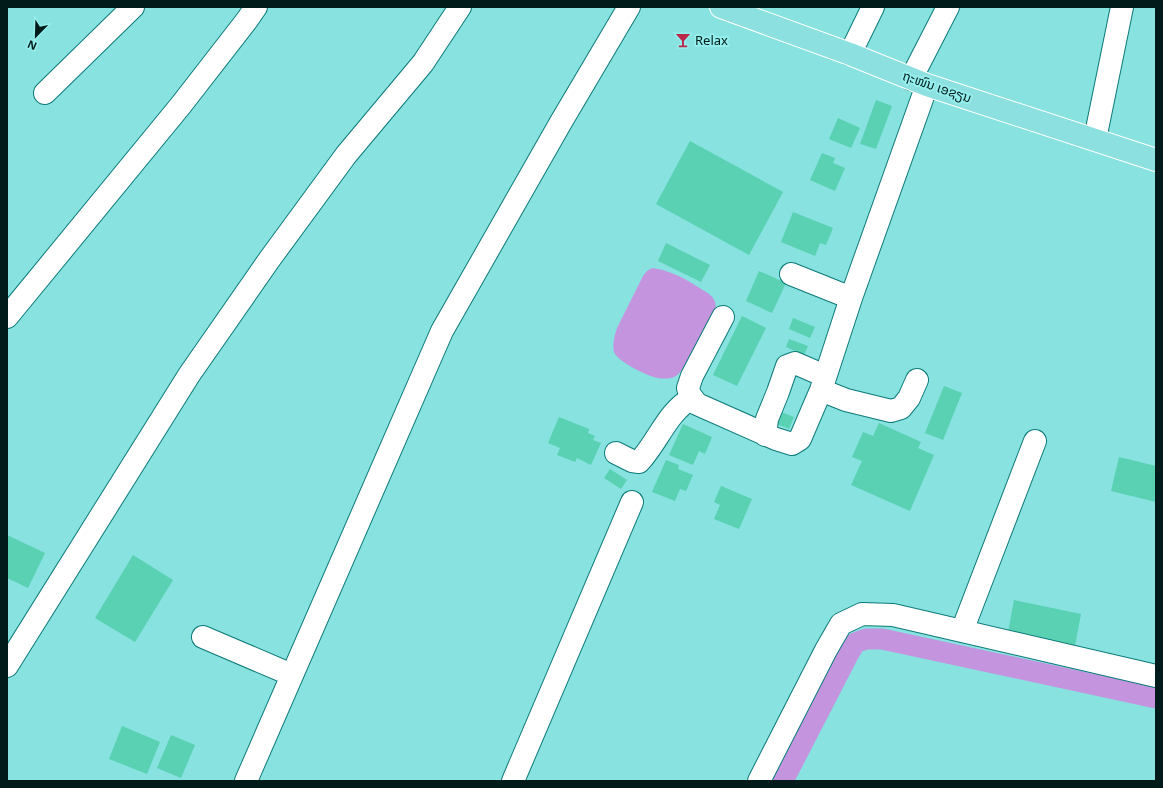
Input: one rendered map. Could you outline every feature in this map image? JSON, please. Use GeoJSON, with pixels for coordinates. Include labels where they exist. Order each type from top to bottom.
{"type":"FeatureCollection","features":[{"type":"Feature","properties":{"kind":"main road","name":"ຖະໜົນ ເອຊຽນ"},"geometry":{"type":"LineString","coordinates":[[721,7],[850,54],[919,82],[1156,160]]}},
{"type":"Feature","properties":{"kind":"street"},"geometry":{"type":"LineString","coordinates":[[45,93],[133,7]]}},
{"type":"Feature","properties":{"kind":"street"},"geometry":{"type":"LineString","coordinates":[[7,317],[180,105],[256,7]]}},
{"type":"Feature","properties":{"kind":"street"},"geometry":{"type":"LineString","coordinates":[[7,666],[198,362],[269,260],[341,161],[423,62],[460,7]]}},
{"type":"Feature","properties":{"kind":"street"},"geometry":{"type":"LineString","coordinates":[[246,781],[442,331],[628,7]]}},
{"type":"Feature","properties":{"kind":"street"},"geometry":{"type":"LineString","coordinates":[[850,54],[873,7]]}},
{"type":"Feature","properties":{"kind":"street"},"geometry":{"type":"LineString","coordinates":[[723,317],[692,376],[688,388],[690,395],[697,404],[765,435],[792,444],[800,439],[823,383],[919,82],[948,7]]}},
{"type":"Feature","properties":{"kind":"street"},"geometry":{"type":"LineString","coordinates":[[1095,139],[1122,7]]}},
{"type":"Feature","properties":{"kind":"street"},"geometry":{"type":"LineString","coordinates":[[791,274],[851,298]]}},
{"type":"Feature","properties":{"kind":"street"},"geometry":{"type":"LineString","coordinates":[[765,435],[766,419],[778,392],[787,366],[795,363],[846,400],[891,411],[901,408],[909,398],[917,380]]}},
{"type":"Feature","properties":{"kind":"street"},"geometry":{"type":"LineString","coordinates":[[616,453],[632,461],[639,462],[646,455],[678,408],[684,402],[692,398]]}},
{"type":"Feature","properties":{"kind":"street"},"geometry":{"type":"LineString","coordinates":[[962,630],[1035,441]]}},
{"type":"Feature","properties":{"kind":"street"},"geometry":{"type":"LineString","coordinates":[[513,781],[632,502]]}},
{"type":"Feature","properties":{"kind":"street"},"geometry":{"type":"LineString","coordinates":[[759,781],[826,650],[841,624],[862,614],[893,614],[1156,676]]}},
{"type":"Feature","properties":{"kind":"street"},"geometry":{"type":"LineString","coordinates":[[203,637],[292,675]]}},
{"type":"Feature","properties":{"kind":"shaded area"},"geometry":{"type":"Polygon","coordinates":[[[652,268],[671,273],[690,282],[710,295],[716,304],[715,310],[681,372],[676,376],[662,379],[653,377],[633,368],[621,360],[613,349],[617,328],[643,276],[652,268]]]}},
{"type":"Feature","properties":{"kind":"building"},"geometry":{"type":"Polygon","coordinates":[[[876,100],[892,106],[876,149],[860,144],[876,100]]]}},
{"type":"Feature","properties":{"kind":"building"},"geometry":{"type":"Polygon","coordinates":[[[838,118],[860,128],[851,148],[829,139],[838,118]]]}},
{"type":"Feature","properties":{"kind":"building"},"geometry":{"type":"Polygon","coordinates":[[[690,141],[783,192],[749,255],[656,204],[690,141]]]}},
{"type":"Feature","properties":{"kind":"building"},"geometry":{"type":"Polygon","coordinates":[[[822,153],[835,158],[833,163],[845,168],[835,191],[810,180],[822,153]]]}},
{"type":"Feature","properties":{"kind":"building"},"geometry":{"type":"Polygon","coordinates":[[[793,212],[833,228],[826,245],[820,243],[815,256],[781,242],[793,212]]]}},
{"type":"Feature","properties":{"kind":"building"},"geometry":{"type":"Polygon","coordinates":[[[666,243],[710,265],[701,282],[658,261],[666,243]]]}},
{"type":"Feature","properties":{"kind":"building"},"geometry":{"type":"Polygon","coordinates":[[[759,271],[786,283],[772,313],[746,301],[759,271]]]}},
{"type":"Feature","properties":{"kind":"building"},"geometry":{"type":"Polygon","coordinates":[[[742,316],[766,328],[737,386],[713,375],[742,316]]]}},
{"type":"Feature","properties":{"kind":"building"},"geometry":{"type":"Polygon","coordinates":[[[793,318],[815,327],[810,338],[789,329],[793,318]]]}},
{"type":"Feature","properties":{"kind":"building"},"geometry":{"type":"Polygon","coordinates":[[[789,339],[808,346],[804,355],[786,347],[789,339]]]}},
{"type":"Feature","properties":{"kind":"building"},"geometry":{"type":"Polygon","coordinates":[[[944,386],[962,393],[943,440],[925,433],[944,386]]]}},
{"type":"Feature","properties":{"kind":"building"},"geometry":{"type":"Polygon","coordinates":[[[781,412],[794,417],[789,429],[777,424],[781,412]]]}},
{"type":"Feature","properties":{"kind":"building"},"geometry":{"type":"Polygon","coordinates":[[[559,417],[589,429],[588,433],[595,436],[593,440],[601,443],[591,465],[577,458],[575,462],[557,455],[560,448],[548,443],[559,417]]]}},
{"type":"Feature","properties":{"kind":"building"},"geometry":{"type":"Polygon","coordinates":[[[879,423],[921,442],[918,448],[934,455],[910,511],[851,485],[862,461],[852,457],[863,432],[873,436],[879,423]]]}},
{"type":"Feature","properties":{"kind":"building"},"geometry":{"type":"Polygon","coordinates":[[[683,424],[712,437],[705,454],[699,451],[693,465],[669,455],[683,424]]]}},
{"type":"Feature","properties":{"kind":"building"},"geometry":{"type":"Polygon","coordinates":[[[1119,457],[1156,466],[1156,502],[1111,491],[1119,457]]]}},
{"type":"Feature","properties":{"kind":"building"},"geometry":{"type":"Polygon","coordinates":[[[666,460],[679,465],[678,469],[693,475],[686,491],[680,489],[675,501],[652,492],[666,460]]]}},
{"type":"Feature","properties":{"kind":"building"},"geometry":{"type":"Polygon","coordinates":[[[610,469],[627,480],[621,489],[604,478],[610,469]]]}},
{"type":"Feature","properties":{"kind":"building"},"geometry":{"type":"Polygon","coordinates":[[[721,486],[752,499],[739,529],[714,519],[720,505],[714,502],[721,486]]]}},
{"type":"Feature","properties":{"kind":"building"},"geometry":{"type":"Polygon","coordinates":[[[7,535],[45,553],[28,588],[7,578],[7,535]]]}},
{"type":"Feature","properties":{"kind":"building"},"geometry":{"type":"Polygon","coordinates":[[[133,555],[173,580],[135,642],[95,618],[133,555]]]}},
{"type":"Feature","properties":{"kind":"building"},"geometry":{"type":"Polygon","coordinates":[[[1014,600],[1081,614],[1075,646],[1008,632],[1014,600]]]}},
{"type":"Feature","properties":{"kind":"building"},"geometry":{"type":"Polygon","coordinates":[[[122,726],[160,742],[147,774],[109,759],[122,726]]]}},
{"type":"Feature","properties":{"kind":"building"},"geometry":{"type":"Polygon","coordinates":[[[171,735],[195,745],[181,778],[157,768],[171,735]]]}},
{"type":"Feature","properties":{"kind":"waterway"},"geometry":{"type":"LineString","coordinates":[[783,781],[855,643],[866,639],[882,639],[1156,698]]}},
{"type":"Feature","properties":{"kind":"place","name":"Relax"},"geometry":{"type":"Point","coordinates":[683,40]}}]}
